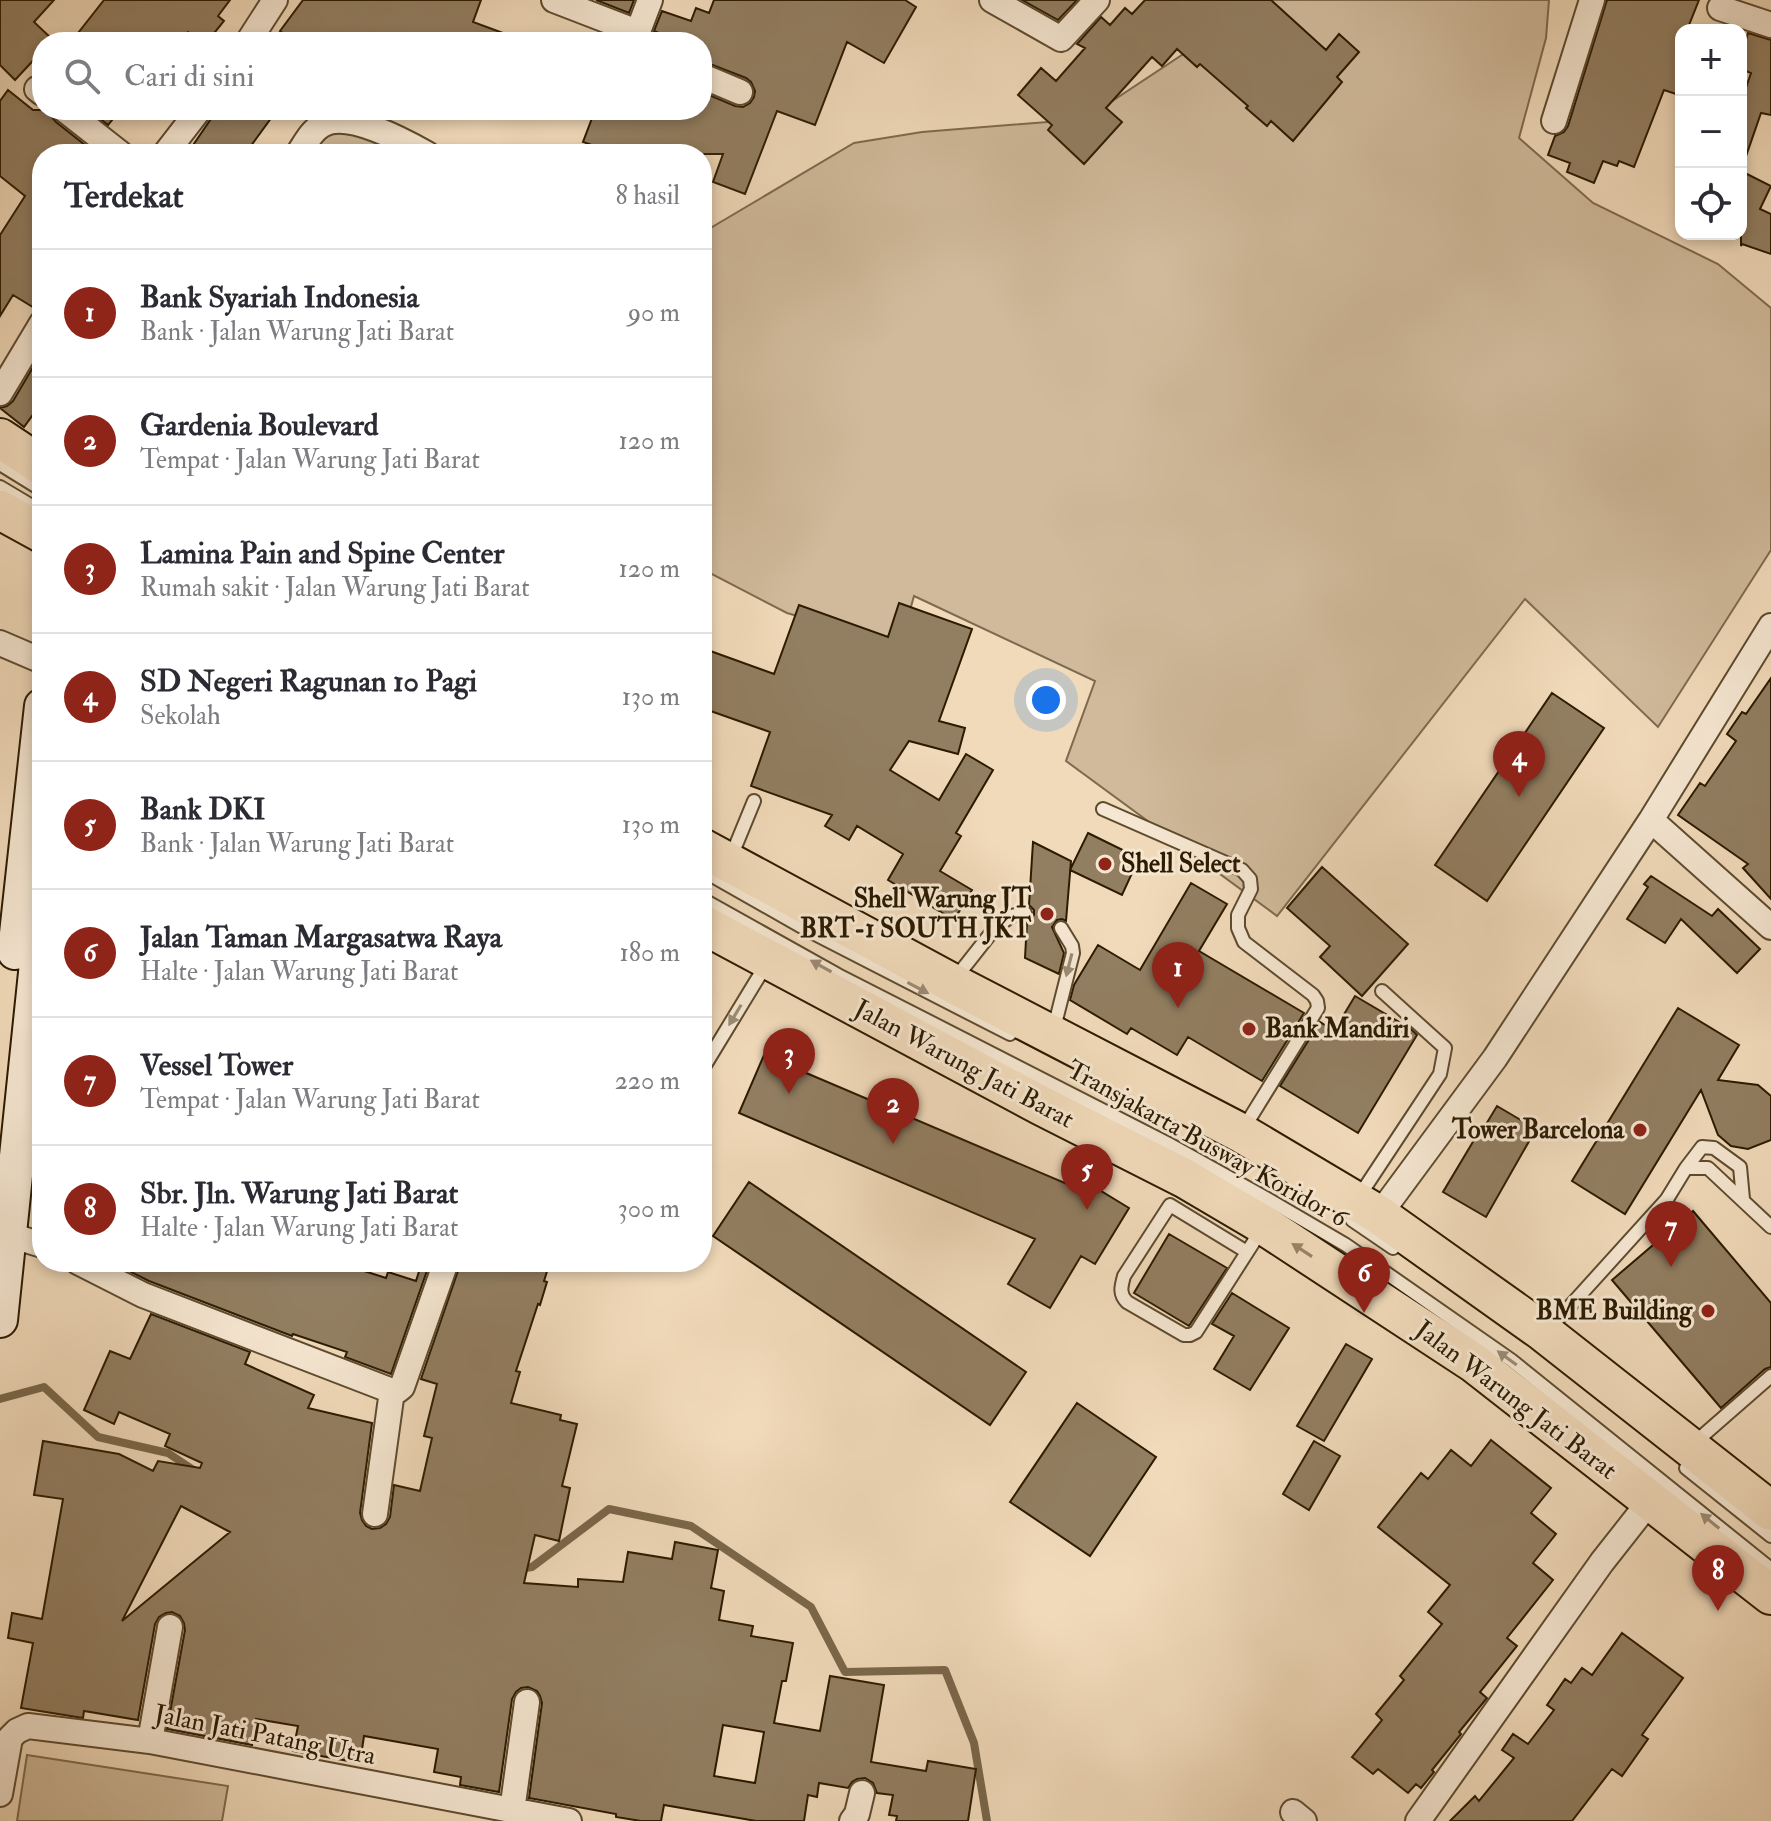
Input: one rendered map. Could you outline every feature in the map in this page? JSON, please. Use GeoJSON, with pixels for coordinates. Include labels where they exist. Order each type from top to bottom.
{"type":"FeatureCollection","features":[{"type":"Feature","properties":{"kind":"main road"},"geometry":{"type":"LineString","coordinates":[[0,438],[32,459]]}},
{"type":"Feature","properties":{"kind":"main road"},"geometry":{"type":"LineString","coordinates":[[1,1311],[9,1084],[32,806]]}},
{"type":"Feature","properties":{"kind":"main road"},"geometry":{"type":"LineString","coordinates":[[712,862],[952,983],[1036,1037],[1241,1133],[1542,1331],[1683,1454],[1771,1511]]}},
{"type":"Feature","properties":{"kind":"main road","name":"Jalan Warung Jati Barat"},"geometry":{"type":"LineString","coordinates":[[712,929],[1026,1098],[1254,1238],[1474,1363],[1771,1595]]}},
{"type":"Feature","properties":{"kind":"street"},"geometry":{"type":"LineString","coordinates":[[554,0],[624,32]]}},
{"type":"Feature","properties":{"kind":"street"},"geometry":{"type":"LineString","coordinates":[[637,32],[650,0]]}},
{"type":"Feature","properties":{"kind":"street"},"geometry":{"type":"LineString","coordinates":[[992,0],[1061,39],[1097,0]]}},
{"type":"Feature","properties":{"kind":"street"},"geometry":{"type":"LineString","coordinates":[[1554,121],[1592,0]]}},
{"type":"Feature","properties":{"kind":"street"},"geometry":{"type":"LineString","coordinates":[[254,32],[273,3]]}},
{"type":"Feature","properties":{"kind":"street"},"geometry":{"type":"LineString","coordinates":[[1717,13],[1771,25]]}},
{"type":"Feature","properties":{"kind":"street"},"geometry":{"type":"LineString","coordinates":[[712,80],[740,92]]}},
{"type":"Feature","properties":{"kind":"street"},"geometry":{"type":"LineString","coordinates":[[78,120],[108,144]]}},
{"type":"Feature","properties":{"kind":"street"},"geometry":{"type":"LineString","coordinates":[[173,144],[191,120]]}},
{"type":"Feature","properties":{"kind":"street"},"geometry":{"type":"LineString","coordinates":[[305,144],[323,124],[342,121],[363,125],[408,144]]}},
{"type":"Feature","properties":{"kind":"street"},"geometry":{"type":"LineString","coordinates":[[0,393],[32,340]]}},
{"type":"Feature","properties":{"kind":"street"},"geometry":{"type":"LineString","coordinates":[[1358,1209],[1495,1058],[1651,820],[1771,626]]}},
{"type":"Feature","properties":{"kind":"street"},"geometry":{"type":"LineString","coordinates":[[0,643],[32,657]]}},
{"type":"Feature","properties":{"kind":"street"},"geometry":{"type":"LineString","coordinates":[[1651,820],[1771,927]]}},
{"type":"Feature","properties":{"kind":"street"},"geometry":{"type":"LineString","coordinates":[[4,1233],[32,1242]]}},
{"type":"Feature","properties":{"kind":"street"},"geometry":{"type":"LineString","coordinates":[[117,1272],[143,1295],[397,1389]]}},
{"type":"Feature","properties":{"kind":"street"},"geometry":{"type":"LineString","coordinates":[[375,1514],[397,1389],[442,1272]]}},
{"type":"Feature","properties":{"kind":"street"},"geometry":{"type":"LineString","coordinates":[[1418,1821],[1602,1562],[1650,1501]]}},
{"type":"Feature","properties":{"kind":"street"},"geometry":{"type":"LineString","coordinates":[[150,1741],[170,1627]]}},
{"type":"Feature","properties":{"kind":"street"},"geometry":{"type":"LineString","coordinates":[[512,1811],[527,1702]]}},
{"type":"Feature","properties":{"kind":"street","name":"Jalan Jati Patang Utra"},"geometry":{"type":"LineString","coordinates":[[0,1794],[10,1738],[28,1726],[150,1741],[569,1821]]}},
{"type":"Feature","properties":{"kind":"street"},"geometry":{"type":"LineString","coordinates":[[852,1821],[862,1793]]}},
{"type":"Feature","properties":{"kind":"lane"},"geometry":{"type":"LineString","coordinates":[[0,464],[32,484]]}},
{"type":"Feature","properties":{"kind":"lane"},"geometry":{"type":"LineString","coordinates":[[0,487],[32,526]]}},
{"type":"Feature","properties":{"kind":"lane"},"geometry":{"type":"LineString","coordinates":[[712,860],[754,801]]}},
{"type":"Feature","properties":{"kind":"lane"},"geometry":{"type":"LineString","coordinates":[[1103,809],[1242,870],[1250,879],[1251,889],[1238,915],[1238,928],[1244,942],[1317,1001],[1318,1008],[1241,1133]]}},
{"type":"Feature","properties":{"kind":"lane"},"geometry":{"type":"LineString","coordinates":[[712,862],[811,932],[1036,1037],[1073,953],[1061,928]]}},
{"type":"Feature","properties":{"kind":"lane","name":"Transjakarta Busway Koridor 6"},"geometry":{"type":"LineString","coordinates":[[712,905],[838,975],[1167,1143],[1346,1245],[1511,1360],[1771,1569]]}},
{"type":"Feature","properties":{"kind":"lane"},"geometry":{"type":"LineString","coordinates":[[952,983],[995,928],[1011,916],[1025,913]]}},
{"type":"Feature","properties":{"kind":"lane"},"geometry":{"type":"LineString","coordinates":[[712,1053],[768,960]]}},
{"type":"Feature","properties":{"kind":"lane"},"geometry":{"type":"LineString","coordinates":[[1358,1209],[1440,1074],[1445,1048],[1382,991]]}},
{"type":"Feature","properties":{"kind":"lane"},"geometry":{"type":"LineString","coordinates":[[1542,1331],[1562,1315],[1667,1199],[1702,1147],[1714,1148],[1740,1167],[1743,1199]]}},
{"type":"Feature","properties":{"kind":"lane"},"geometry":{"type":"LineString","coordinates":[[1686,1168],[1708,1168],[1771,1227]]}},
{"type":"Feature","properties":{"kind":"lane"},"geometry":{"type":"LineString","coordinates":[[1177,1192],[1124,1276],[1122,1296],[1127,1302],[1184,1335],[1196,1332],[1254,1238]]}},
{"type":"Feature","properties":{"kind":"lane","name":"Transjakarta Busway Koridor 6"},"geometry":{"type":"LineString","coordinates":[[1358,1209],[1403,1255]]}},
{"type":"Feature","properties":{"kind":"lane"},"geometry":{"type":"LineString","coordinates":[[1771,1376],[1683,1454],[1771,1536]]}},
{"type":"Feature","properties":{"kind":"shaded area"},"geometry":{"type":"Polygon","coordinates":[[[1265,0],[1549,0],[1546,38],[1519,138],[1593,203],[1718,264],[1771,308],[1771,550],[1658,727],[1525,599],[1277,916],[1066,761],[1095,681],[914,596],[900,646],[787,613],[712,574],[712,227],[854,143],[922,132],[1085,119],[1265,0]]]}},
{"type":"Feature","properties":{"kind":"shaded area"},"geometry":{"type":"Polygon","coordinates":[[[312,120],[355,120],[402,144],[301,144],[312,120]]]}},
{"type":"Feature","properties":{"kind":"shaded area"},"geometry":{"type":"Polygon","coordinates":[[[27,1755],[228,1786],[222,1821],[17,1821],[27,1755]]]}},
{"type":"Feature","properties":{"kind":"building"},"geometry":{"type":"Polygon","coordinates":[[[0,0],[54,0],[34,22],[45,32],[32,32],[32,62],[15,80],[0,65],[0,0]]]}},
{"type":"Feature","properties":{"kind":"building"},"geometry":{"type":"Polygon","coordinates":[[[104,0],[230,0],[218,16],[224,21],[215,32],[79,32],[104,0]]]}},
{"type":"Feature","properties":{"kind":"building"},"geometry":{"type":"Polygon","coordinates":[[[303,0],[481,0],[473,22],[500,32],[281,32],[303,0]]]}},
{"type":"Feature","properties":{"kind":"building"},"geometry":{"type":"Polygon","coordinates":[[[596,0],[634,0],[629,13],[596,0]]]}},
{"type":"Feature","properties":{"kind":"building"},"geometry":{"type":"Polygon","coordinates":[[[714,0],[905,0],[916,7],[884,63],[847,42],[815,125],[777,111],[745,194],[713,182],[723,154],[712,154],[712,144],[583,142],[591,120],[712,120],[712,96],[735,106],[743,107],[750,103],[755,91],[751,82],[712,65],[712,32],[654,31],[662,11],[691,21],[696,8],[709,13],[714,0]]]}},
{"type":"Feature","properties":{"kind":"building"},"geometry":{"type":"Polygon","coordinates":[[[1022,0],[1077,0],[1058,20],[1022,0]]]}},
{"type":"Feature","properties":{"kind":"building"},"geometry":{"type":"Polygon","coordinates":[[[1145,0],[1271,0],[1326,50],[1339,34],[1359,52],[1337,77],[1342,82],[1293,141],[1271,121],[1267,126],[1200,64],[1197,67],[1177,49],[1162,66],[1152,57],[1106,108],[1122,122],[1084,164],[1048,130],[1052,125],[1018,95],[1041,68],[1056,81],[1085,48],[1077,44],[1101,17],[1110,25],[1125,8],[1132,14],[1145,0]]]}},
{"type":"Feature","properties":{"kind":"building"},"geometry":{"type":"Polygon","coordinates":[[[1607,0],[1699,0],[1689,24],[1675,24],[1675,94],[1664,90],[1634,167],[1619,161],[1617,166],[1603,161],[1594,183],[1567,172],[1570,163],[1548,155],[1555,136],[1568,126],[1607,0]]]}},
{"type":"Feature","properties":{"kind":"building"},"geometry":{"type":"Polygon","coordinates":[[[1748,33],[1771,40],[1771,115],[1761,113],[1747,153],[1747,85],[1751,73],[1747,71],[1748,33]]]}},
{"type":"Feature","properties":{"kind":"building"},"geometry":{"type":"Polygon","coordinates":[[[8,90],[32,109],[32,120],[54,120],[84,144],[32,144],[32,307],[13,295],[0,316],[0,235],[25,196],[0,176],[0,101],[8,90]]]}},
{"type":"Feature","properties":{"kind":"building"},"geometry":{"type":"Polygon","coordinates":[[[210,120],[270,120],[252,144],[194,144],[210,120]]]}},
{"type":"Feature","properties":{"kind":"building"},"geometry":{"type":"Polygon","coordinates":[[[1747,174],[1771,186],[1760,209],[1771,214],[1771,254],[1741,246],[1741,240],[1747,240],[1747,174]]]}},
{"type":"Feature","properties":{"kind":"building"},"geometry":{"type":"Polygon","coordinates":[[[32,369],[32,416],[24,427],[0,408],[13,401],[32,369]]]}},
{"type":"Feature","properties":{"kind":"building"},"geometry":{"type":"Polygon","coordinates":[[[899,603],[972,629],[939,721],[965,728],[958,754],[909,741],[890,770],[939,800],[966,754],[993,770],[956,833],[961,836],[940,871],[972,890],[954,920],[888,880],[903,854],[857,826],[849,840],[825,826],[832,815],[751,786],[770,732],[712,712],[712,652],[774,674],[799,605],[888,637],[899,603]]]}},
{"type":"Feature","properties":{"kind":"building"},"geometry":{"type":"Polygon","coordinates":[[[1771,678],[1771,899],[1743,868],[1748,864],[1678,815],[1700,783],[1705,786],[1736,741],[1727,734],[1742,712],[1746,714],[1771,678]]]}},
{"type":"Feature","properties":{"kind":"building"},"geometry":{"type":"Polygon","coordinates":[[[1552,693],[1604,728],[1487,901],[1435,865],[1552,693]]]}},
{"type":"Feature","properties":{"kind":"building","name":"Shell Select"},"geometry":{"type":"Polygon","coordinates":[[[1088,833],[1139,858],[1122,895],[1070,870],[1088,833]]]}},
{"type":"Feature","properties":{"kind":"building","name":"Shell Warung JT BRT-1 SOUTH JKT"},"geometry":{"type":"Polygon","coordinates":[[[1033,842],[1071,861],[1066,921],[1057,920],[1052,927],[1064,953],[1059,974],[1025,958],[1027,922],[1034,915],[1029,905],[1033,842]]]}},
{"type":"Feature","properties":{"kind":"building"},"geometry":{"type":"Polygon","coordinates":[[[1322,867],[1408,944],[1362,996],[1320,957],[1330,946],[1287,908],[1322,867]]]}},
{"type":"Feature","properties":{"kind":"building"},"geometry":{"type":"Polygon","coordinates":[[[1651,876],[1712,916],[1718,909],[1760,949],[1737,973],[1681,919],[1665,943],[1627,919],[1648,887],[1644,884],[1651,876]]]}},
{"type":"Feature","properties":{"kind":"building"},"geometry":{"type":"Polygon","coordinates":[[[1191,883],[1227,904],[1199,951],[1304,1013],[1262,1081],[1188,1037],[1177,1055],[1131,1028],[1127,1034],[1070,1000],[1074,985],[1098,945],[1140,970],[1191,883]]]}},
{"type":"Feature","properties":{"kind":"building"},"geometry":{"type":"Polygon","coordinates":[[[1355,996],[1417,1035],[1358,1133],[1280,1086],[1320,1022],[1334,1031],[1355,996]]]}},
{"type":"Feature","properties":{"kind":"building","name":"Tower Barcelona"},"geometry":{"type":"Polygon","coordinates":[[[1678,1008],[1739,1045],[1718,1080],[1758,1085],[1771,1096],[1771,1140],[1748,1149],[1731,1146],[1718,1135],[1701,1090],[1625,1214],[1572,1181],[1678,1008]]]}},
{"type":"Feature","properties":{"kind":"building"},"geometry":{"type":"Polygon","coordinates":[[[764,1055],[1067,1184],[1073,1174],[1129,1208],[1095,1264],[1081,1256],[1050,1308],[1008,1284],[1035,1239],[739,1113],[764,1055]]]}},
{"type":"Feature","properties":{"kind":"building"},"geometry":{"type":"Polygon","coordinates":[[[1497,1106],[1536,1129],[1486,1217],[1443,1192],[1497,1106]]]}},
{"type":"Feature","properties":{"kind":"building"},"geometry":{"type":"Polygon","coordinates":[[[749,1182],[1026,1372],[990,1425],[713,1236],[749,1182]]]}},
{"type":"Feature","properties":{"kind":"building"},"geometry":{"type":"Polygon","coordinates":[[[1693,1211],[1771,1303],[1771,1367],[1721,1408],[1612,1280],[1693,1211]]]}},
{"type":"Feature","properties":{"kind":"building"},"geometry":{"type":"Polygon","coordinates":[[[1169,1234],[1227,1268],[1189,1326],[1134,1293],[1169,1234]]]}},
{"type":"Feature","properties":{"kind":"building"},"geometry":{"type":"Polygon","coordinates":[[[131,1272],[367,1272],[386,1278],[388,1272],[416,1281],[419,1272],[427,1272],[391,1374],[345,1357],[347,1352],[292,1336],[131,1272]]]}},
{"type":"Feature","properties":{"kind":"building"},"geometry":{"type":"Polygon","coordinates":[[[458,1272],[547,1272],[540,1305],[516,1371],[520,1372],[511,1403],[561,1415],[560,1420],[577,1424],[562,1486],[570,1488],[559,1541],[535,1535],[524,1583],[578,1587],[578,1579],[623,1582],[628,1552],[672,1559],[675,1542],[718,1550],[711,1588],[724,1591],[719,1620],[753,1626],[751,1636],[793,1643],[774,1723],[820,1731],[830,1676],[884,1685],[871,1762],[926,1771],[928,1761],[976,1769],[968,1821],[896,1821],[897,1816],[889,1815],[893,1795],[877,1793],[873,1783],[865,1778],[857,1779],[848,1788],[819,1783],[817,1797],[808,1795],[804,1821],[756,1821],[664,1805],[661,1821],[641,1821],[529,1798],[542,1703],[537,1691],[528,1687],[521,1688],[512,1699],[499,1792],[460,1785],[461,1777],[434,1772],[438,1749],[364,1736],[360,1763],[293,1751],[298,1726],[256,1719],[252,1745],[167,1729],[185,1630],[180,1616],[172,1612],[159,1617],[155,1624],[138,1720],[84,1711],[83,1718],[21,1708],[33,1643],[8,1638],[12,1613],[42,1619],[63,1499],[34,1495],[43,1441],[119,1454],[153,1471],[158,1461],[200,1468],[202,1463],[165,1446],[170,1434],[119,1412],[114,1424],[84,1410],[110,1351],[130,1359],[151,1314],[250,1352],[245,1364],[314,1395],[308,1408],[372,1423],[360,1513],[366,1526],[372,1529],[386,1524],[390,1517],[394,1485],[420,1491],[432,1438],[424,1436],[437,1384],[421,1379],[458,1272]],[[181,1506],[122,1621],[230,1532],[181,1506]],[[723,1725],[714,1776],[755,1783],[764,1732],[723,1725]]]}},
{"type":"Feature","properties":{"kind":"building"},"geometry":{"type":"Polygon","coordinates":[[[1232,1293],[1289,1328],[1250,1390],[1214,1369],[1234,1336],[1212,1324],[1232,1293]]]}},
{"type":"Feature","properties":{"kind":"building"},"geometry":{"type":"Polygon","coordinates":[[[1346,1344],[1372,1359],[1324,1441],[1297,1426],[1346,1344]]]}},
{"type":"Feature","properties":{"kind":"building"},"geometry":{"type":"Polygon","coordinates":[[[1077,1403],[1156,1457],[1090,1556],[1010,1502],[1077,1403]]]}},
{"type":"Feature","properties":{"kind":"building"},"geometry":{"type":"Polygon","coordinates":[[[1491,1440],[1551,1488],[1531,1513],[1556,1534],[1533,1563],[1553,1580],[1507,1638],[1517,1646],[1480,1692],[1487,1698],[1459,1732],[1461,1734],[1421,1788],[1416,1784],[1408,1793],[1378,1769],[1373,1774],[1352,1757],[1382,1720],[1376,1714],[1404,1680],[1400,1676],[1442,1624],[1428,1612],[1450,1585],[1378,1527],[1421,1473],[1428,1479],[1451,1450],[1471,1466],[1491,1440]]]}},
{"type":"Feature","properties":{"kind":"building"},"geometry":{"type":"Polygon","coordinates":[[[1314,1441],[1340,1456],[1309,1510],[1283,1494],[1314,1441]]]}},
{"type":"Feature","properties":{"kind":"building"},"geometry":{"type":"Polygon","coordinates":[[[1622,1633],[1683,1678],[1642,1735],[1648,1739],[1622,1776],[1612,1769],[1572,1821],[1450,1821],[1475,1796],[1479,1801],[1514,1758],[1502,1750],[1513,1734],[1528,1744],[1554,1710],[1547,1705],[1565,1679],[1571,1683],[1582,1668],[1592,1675],[1622,1633]]]}},
{"type":"Feature","properties":{"kind":"waterway"},"geometry":{"type":"LineString","coordinates":[[0,1399],[44,1387],[98,1437],[168,1453],[195,1471]]}},
{"type":"Feature","properties":{"kind":"waterway"},"geometry":{"type":"LineString","coordinates":[[519,1569],[532,1567],[609,1509],[691,1526],[811,1607],[845,1672],[945,1670],[974,1743],[987,1821]]}},
{"type":"Feature","properties":{"kind":"place","name":"SD Negeri Ragunan 10 Pagi"},"geometry":{"type":"Point","coordinates":[1519,797]}},
{"type":"Feature","properties":{"kind":"place","name":"Shell Select"},"geometry":{"type":"Point","coordinates":[1105,864]}},
{"type":"Feature","properties":{"kind":"place","name":"Shell Warung JT BRT-1 SOUTH JKT"},"geometry":{"type":"Point","coordinates":[1047,914]}},
{"type":"Feature","properties":{"kind":"place","name":"Bank Syariah Indonesia"},"geometry":{"type":"Point","coordinates":[1178,1008]}},
{"type":"Feature","properties":{"kind":"place","name":"Bank Mandiri"},"geometry":{"type":"Point","coordinates":[1249,1029]}},
{"type":"Feature","properties":{"kind":"place","name":"Lamina Pain and Spine Center"},"geometry":{"type":"Point","coordinates":[789,1094]}},
{"type":"Feature","properties":{"kind":"place","name":"Tower Barcelona"},"geometry":{"type":"Point","coordinates":[1640,1130]}},
{"type":"Feature","properties":{"kind":"place","name":"Gardenia Boulevard"},"geometry":{"type":"Point","coordinates":[893,1144]}},
{"type":"Feature","properties":{"kind":"place","name":"Bank DKI"},"geometry":{"type":"Point","coordinates":[1087,1210]}},
{"type":"Feature","properties":{"kind":"place","name":"Vessel Tower"},"geometry":{"type":"Point","coordinates":[1671,1267]}},
{"type":"Feature","properties":{"kind":"place","name":"BME Building"},"geometry":{"type":"Point","coordinates":[1708,1311]}},
{"type":"Feature","properties":{"kind":"place","name":"Jalan Taman Margasatwa Raya"},"geometry":{"type":"Point","coordinates":[1364,1313]}},
{"type":"Feature","properties":{"kind":"place","name":"Sbr. Jln. Warung Jati Barat"},"geometry":{"type":"Point","coordinates":[1718,1611]}}]}
